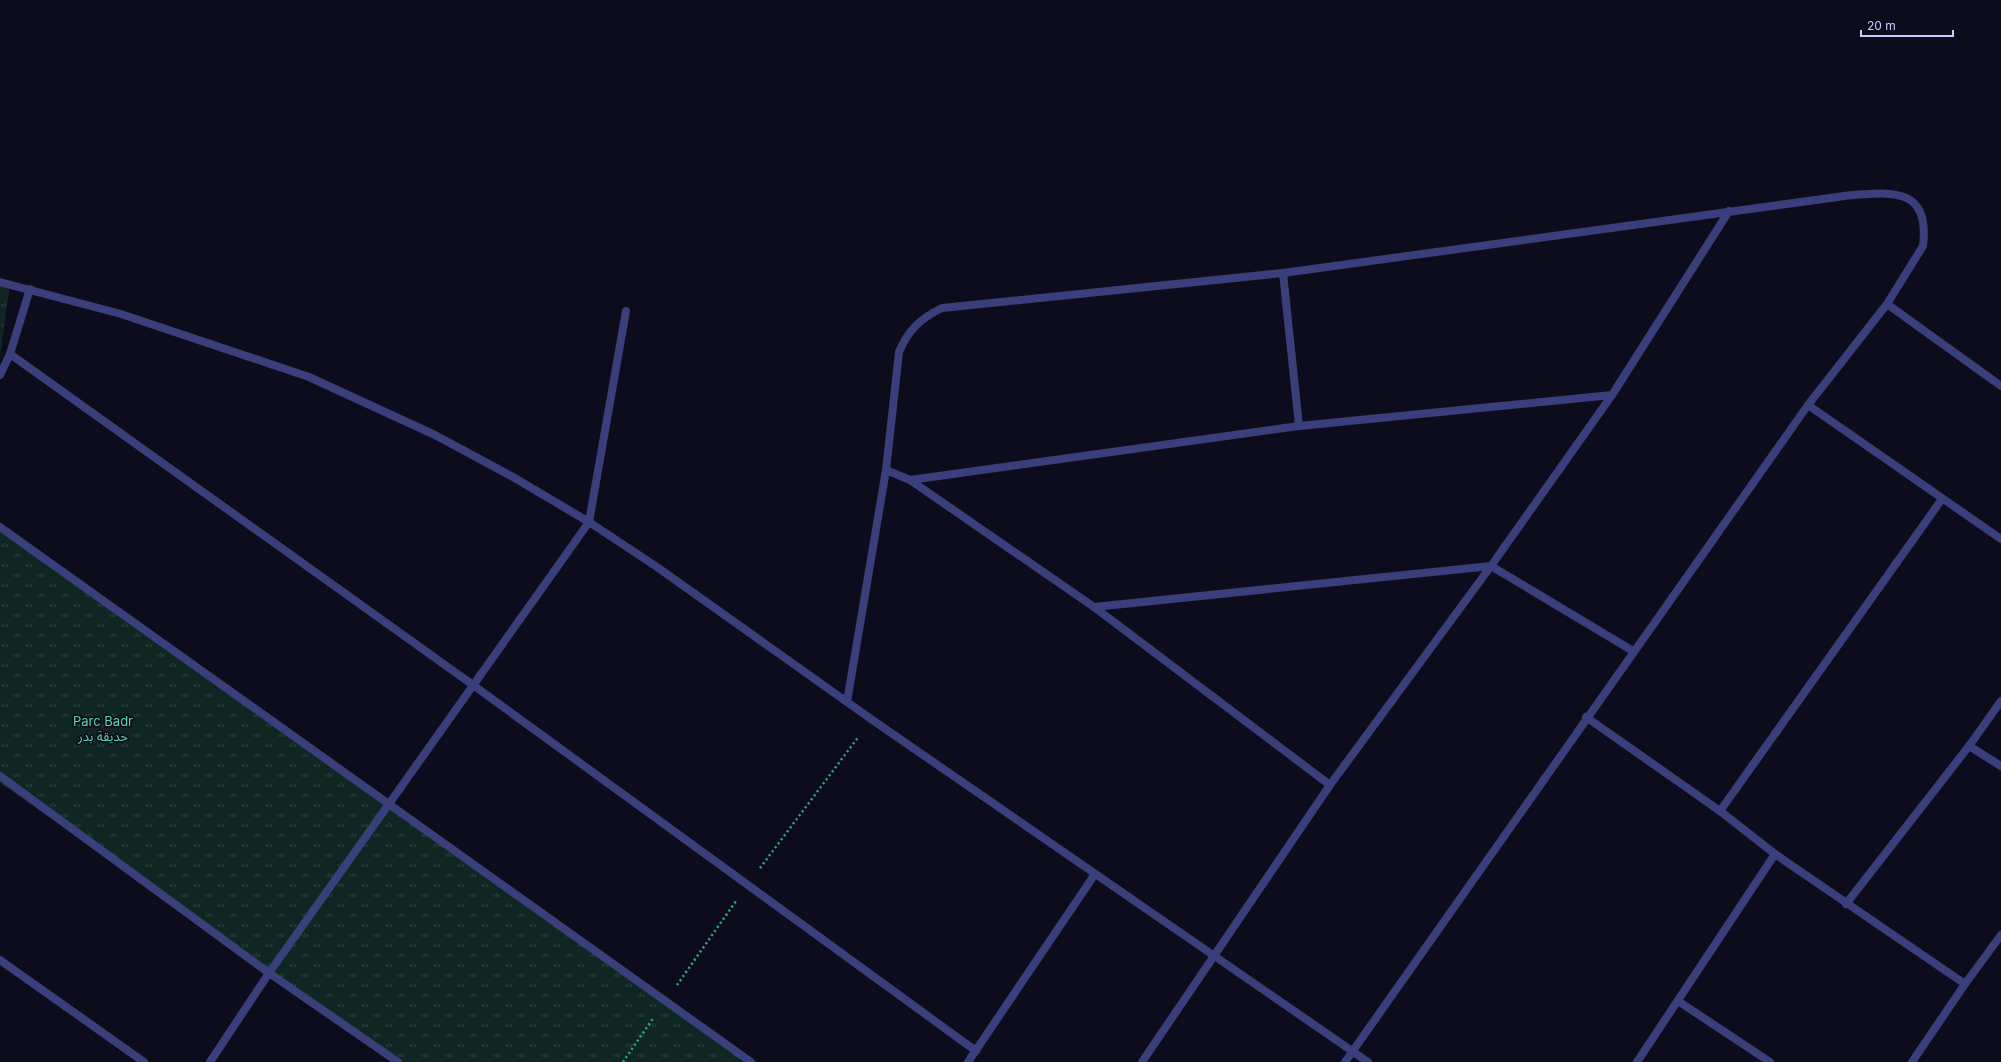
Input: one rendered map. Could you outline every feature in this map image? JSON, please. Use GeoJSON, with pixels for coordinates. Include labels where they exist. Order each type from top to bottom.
{"type":"FeatureCollection","features":[{"type":"Feature","properties":{"kind":"street"},"geometry":{"type":"LineString","coordinates":[[847,702],[886,470],[899,352],[905,338],[926,315],[942,308],[1283,273],[1877,192],[1901,196],[1912,200],[1919,207],[1922,214],[1924,234],[1923,246],[1887,304],[1808,404],[1586,717],[1345,1062]]}},
{"type":"Feature","properties":{"kind":"street"},"geometry":{"type":"LineString","coordinates":[[1142,1062],[1330,785],[1491,566],[1612,394],[1729,211]]}},
{"type":"Feature","properties":{"kind":"street"},"geometry":{"type":"LineString","coordinates":[[1283,273],[1298,426]]}},
{"type":"Feature","properties":{"kind":"street"},"geometry":{"type":"LineString","coordinates":[[0,282],[121,314],[309,376],[435,435],[513,476],[589,522],[657,567],[871,719],[1368,1062]]}},
{"type":"Feature","properties":{"kind":"street"},"geometry":{"type":"LineString","coordinates":[[0,375],[10,354],[30,289]]}},
{"type":"Feature","properties":{"kind":"street"},"geometry":{"type":"LineString","coordinates":[[1887,304],[2001,386]]}},
{"type":"Feature","properties":{"kind":"street"},"geometry":{"type":"LineString","coordinates":[[210,1062],[269,973],[589,522],[626,311]]}},
{"type":"Feature","properties":{"kind":"street"},"geometry":{"type":"LineString","coordinates":[[10,354],[473,685],[976,1051]]}},
{"type":"Feature","properties":{"kind":"street"},"geometry":{"type":"LineString","coordinates":[[910,480],[1298,426],[1612,394]]}},
{"type":"Feature","properties":{"kind":"street"},"geometry":{"type":"LineString","coordinates":[[1808,404],[2001,539]]}},
{"type":"Feature","properties":{"kind":"street"},"geometry":{"type":"LineString","coordinates":[[886,470],[910,480],[1094,607],[1330,785]]}},
{"type":"Feature","properties":{"kind":"street"},"geometry":{"type":"LineString","coordinates":[[1720,811],[1942,499]]}},
{"type":"Feature","properties":{"kind":"street"},"geometry":{"type":"LineString","coordinates":[[0,527],[390,803],[751,1062]]}},
{"type":"Feature","properties":{"kind":"street"},"geometry":{"type":"LineString","coordinates":[[1094,607],[1491,566],[1633,651]]}},
{"type":"Feature","properties":{"kind":"street"},"geometry":{"type":"LineString","coordinates":[[1846,904],[1969,746],[2001,701]]}},
{"type":"Feature","properties":{"kind":"street"},"geometry":{"type":"LineString","coordinates":[[1586,717],[1720,811],[1775,854],[1965,984]]}},
{"type":"Feature","properties":{"kind":"street"},"geometry":{"type":"LineString","coordinates":[[1969,746],[2001,766]]}},
{"type":"Feature","properties":{"kind":"street"},"geometry":{"type":"LineString","coordinates":[[0,776],[269,973],[398,1062]]}},
{"type":"Feature","properties":{"kind":"street"},"geometry":{"type":"LineString","coordinates":[[1637,1062],[1775,854]]}},
{"type":"Feature","properties":{"kind":"street"},"geometry":{"type":"LineString","coordinates":[[968,1062],[1095,874]]}},
{"type":"Feature","properties":{"kind":"street"},"geometry":{"type":"LineString","coordinates":[[1912,1062],[1965,984],[2001,935]]}},
{"type":"Feature","properties":{"kind":"street"},"geometry":{"type":"LineString","coordinates":[[0,960],[144,1062]]}},
{"type":"Feature","properties":{"kind":"street"},"geometry":{"type":"LineString","coordinates":[[1678,1001],[1770,1062]]}},
{"type":"Feature","properties":{"kind":"path"},"geometry":{"type":"LineString","coordinates":[[623,1062],[748,885],[871,719]]}},
{"type":"Feature","properties":{"kind":"green space"},"geometry":{"type":"Polygon","coordinates":[[[0,282],[10,284],[0,356],[0,282]]]}},
{"type":"Feature","properties":{"kind":"green space","name":"Parc Badr حديقة بدر"},"geometry":{"type":"Polygon","coordinates":[[[0,529],[750,1062],[404,1062],[0,783],[0,529]]]}}]}
